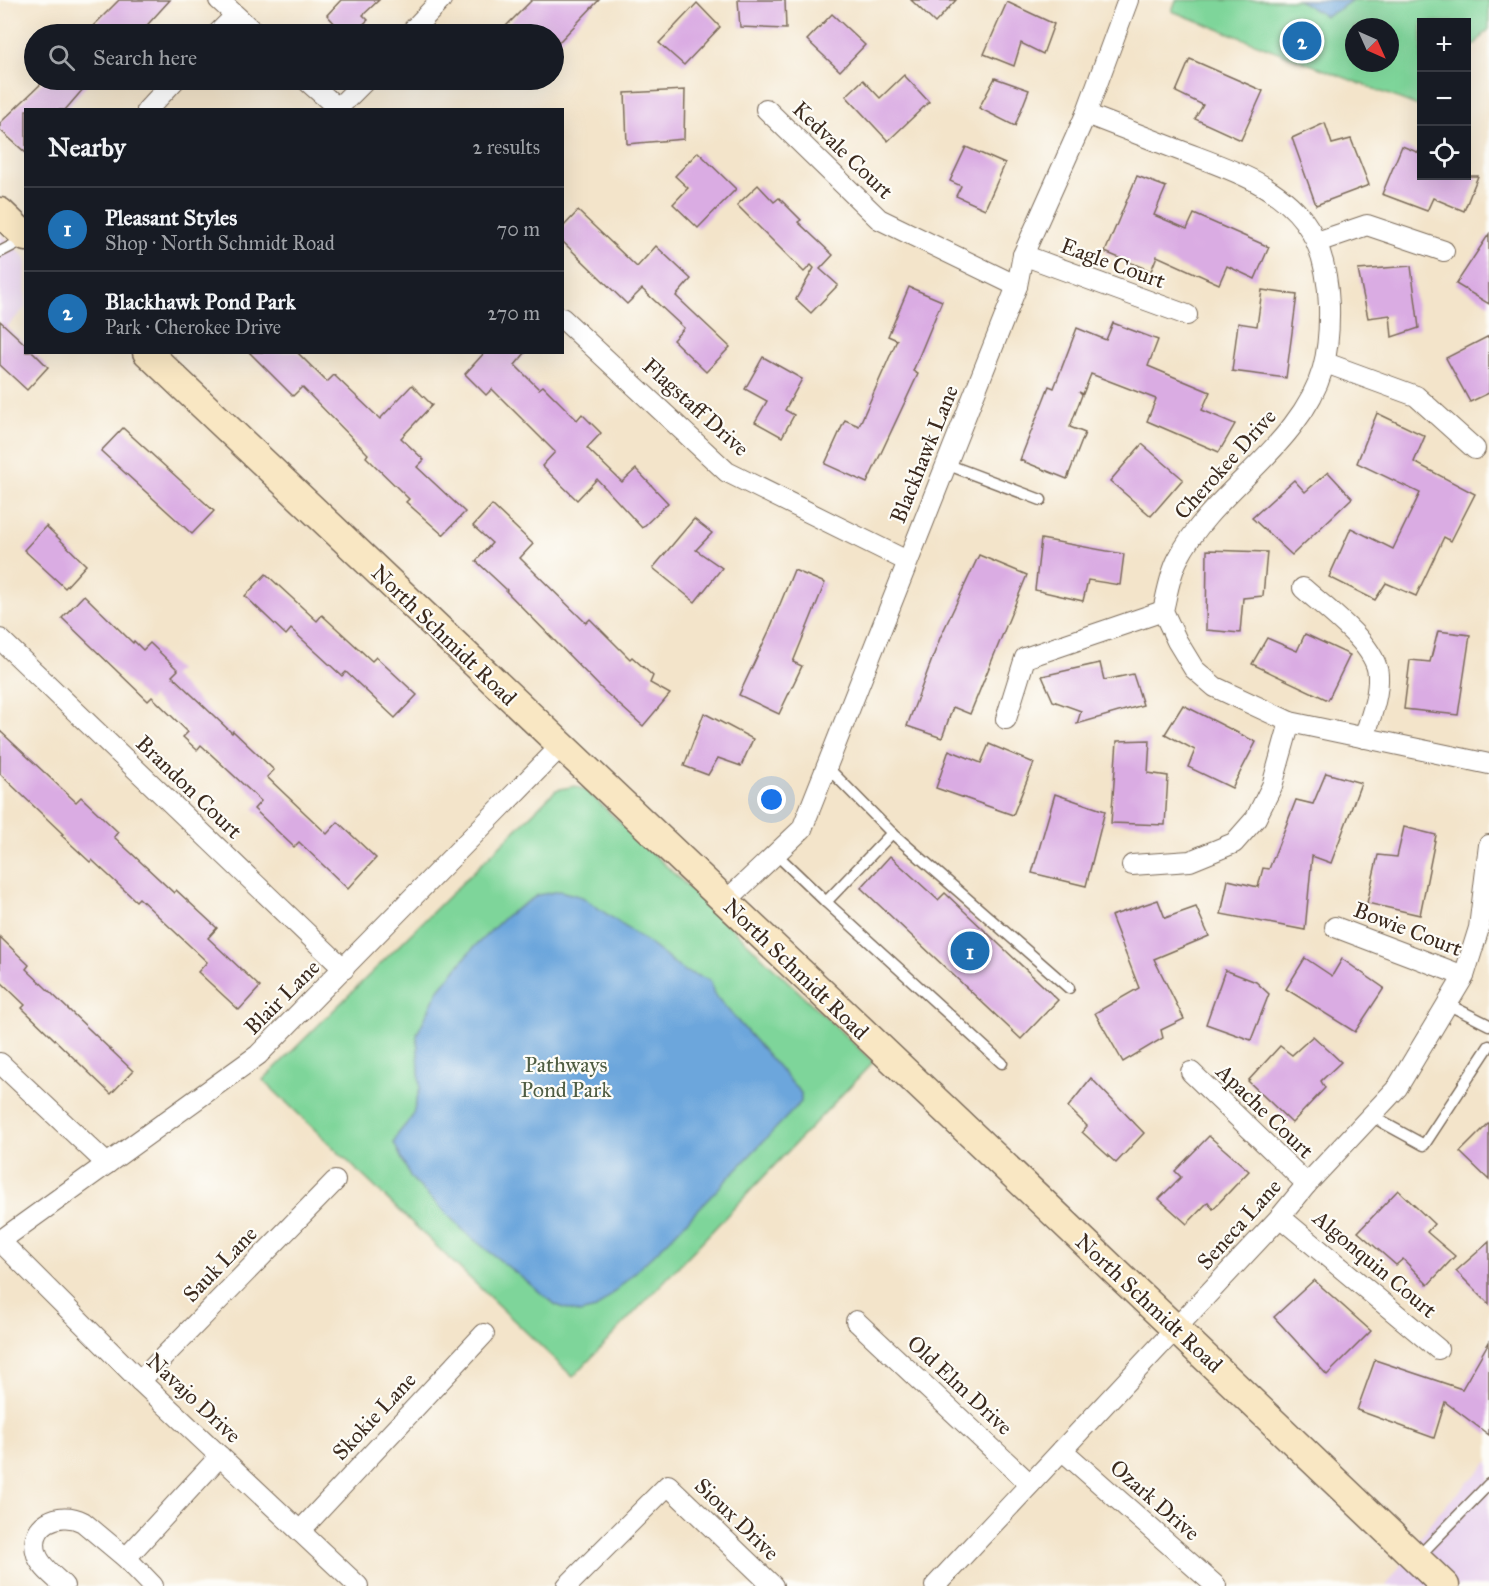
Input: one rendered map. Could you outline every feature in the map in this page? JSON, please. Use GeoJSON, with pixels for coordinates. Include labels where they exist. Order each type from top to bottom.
{"type":"FeatureCollection","features":[{"type":"Feature","properties":{"kind":"street"},"geometry":{"type":"LineString","coordinates":[[219,0],[245,24]]}},
{"type":"Feature","properties":{"kind":"street"},"geometry":{"type":"LineString","coordinates":[[418,24],[441,0]]}},
{"type":"Feature","properties":{"kind":"street","name":"Blackhawk Lane"},"geometry":{"type":"LineString","coordinates":[[726,901],[802,829],[1017,286],[1023,255],[1086,114],[1122,2]]}},
{"type":"Feature","properties":{"kind":"street"},"geometry":{"type":"LineString","coordinates":[[226,24],[235,15]]}},
{"type":"Feature","properties":{"kind":"street"},"geometry":{"type":"LineString","coordinates":[[149,108],[166,90]]}},
{"type":"Feature","properties":{"kind":"street"},"geometry":{"type":"LineString","coordinates":[[317,90],[338,108]]}},
{"type":"Feature","properties":{"kind":"street"},"geometry":{"type":"LineString","coordinates":[[340,108],[357,90]]}},
{"type":"Feature","properties":{"kind":"street","name":"Kedvale Court"},"geometry":{"type":"LineString","coordinates":[[766,109],[879,219],[1017,286]]}},
{"type":"Feature","properties":{"kind":"street","name":"Cherokee Drive"},"geometry":{"type":"LineString","coordinates":[[1086,114],[1258,183],[1288,202],[1304,221],[1317,242],[1328,281],[1329,325],[1326,363],[1313,393],[1293,425],[1195,530],[1177,561],[1163,611]]}},
{"type":"Feature","properties":{"kind":"street"},"geometry":{"type":"LineString","coordinates":[[0,212],[24,236]]}},
{"type":"Feature","properties":{"kind":"street"},"geometry":{"type":"LineString","coordinates":[[1317,242],[1367,225],[1444,251]]}},
{"type":"Feature","properties":{"kind":"street","name":"Eagle Court"},"geometry":{"type":"LineString","coordinates":[[1023,255],[1187,315]]}},
{"type":"Feature","properties":{"kind":"street","name":"Flagstaff Drive"},"geometry":{"type":"LineString","coordinates":[[564,320],[728,472],[907,561]]}},
{"type":"Feature","properties":{"kind":"street","name":"North Schmidt Road"},"geometry":{"type":"LineString","coordinates":[[149,354],[946,1113],[1176,1328],[1444,1586]]}},
{"type":"Feature","properties":{"kind":"street"},"geometry":{"type":"LineString","coordinates":[[1326,363],[1416,396],[1475,449]]}},
{"type":"Feature","properties":{"kind":"street"},"geometry":{"type":"LineString","coordinates":[[1303,588],[1364,644],[1373,656],[1378,673],[1376,699],[1364,738]]}},
{"type":"Feature","properties":{"kind":"street"},"geometry":{"type":"LineString","coordinates":[[1006,719],[1025,658],[1163,611],[1194,669],[1215,687],[1290,722],[1489,764]]}},
{"type":"Feature","properties":{"kind":"street","name":"Brandon Court"},"geometry":{"type":"LineString","coordinates":[[0,639],[344,969]]}},
{"type":"Feature","properties":{"kind":"street"},"geometry":{"type":"LineString","coordinates":[[1132,865],[1190,861],[1234,843],[1256,818],[1272,786],[1290,722]]}},
{"type":"Feature","properties":{"kind":"street","name":"Blair Lane"},"geometry":{"type":"LineString","coordinates":[[0,1241],[258,1055],[561,746]]}},
{"type":"Feature","properties":{"kind":"street","name":"Seneca Lane"},"geometry":{"type":"LineString","coordinates":[[935,1586],[1280,1217],[1307,1184],[1397,1088],[1464,976],[1484,932],[1489,845]]}},
{"type":"Feature","properties":{"kind":"street","name":"Bowie Court"},"geometry":{"type":"LineString","coordinates":[[1335,927],[1464,976]]}},
{"type":"Feature","properties":{"kind":"street"},"geometry":{"type":"LineString","coordinates":[[0,1063],[107,1164]]}},
{"type":"Feature","properties":{"kind":"street","name":"Apache Court"},"geometry":{"type":"LineString","coordinates":[[1191,1071],[1307,1184]]}},
{"type":"Feature","properties":{"kind":"street","name":"Sauk Lane"},"geometry":{"type":"LineString","coordinates":[[140,1381],[335,1181]]}},
{"type":"Feature","properties":{"kind":"street","name":"Algonquin Court"},"geometry":{"type":"LineString","coordinates":[[1280,1217],[1438,1349]]}},
{"type":"Feature","properties":{"kind":"street","name":"Navajo Drive"},"geometry":{"type":"LineString","coordinates":[[0,1241],[140,1381],[358,1586]]}},
{"type":"Feature","properties":{"kind":"street","name":"Old Elm Drive"},"geometry":{"type":"LineString","coordinates":[[856,1321],[1030,1485]]}},
{"type":"Feature","properties":{"kind":"street","name":"Skokie Lane"},"geometry":{"type":"LineString","coordinates":[[300,1531],[484,1334]]}},
{"type":"Feature","properties":{"kind":"street","name":"Ozark Drive"},"geometry":{"type":"LineString","coordinates":[[1062,1450],[1216,1586]]}},
{"type":"Feature","properties":{"kind":"street"},"geometry":{"type":"LineString","coordinates":[[126,1558],[220,1456]]}},
{"type":"Feature","properties":{"kind":"street","name":"Sioux Drive"},"geometry":{"type":"LineString","coordinates":[[567,1586],[668,1485],[772,1586]]}},
{"type":"Feature","properties":{"kind":"street"},"geometry":{"type":"LineString","coordinates":[[64,1586],[41,1563],[35,1546],[41,1528],[56,1517],[75,1517],[83,1522],[126,1558],[153,1586]]}},
{"type":"Feature","properties":{"kind":"lane"},"geometry":{"type":"LineString","coordinates":[[0,252],[24,239]]}},
{"type":"Feature","properties":{"kind":"lane"},"geometry":{"type":"LineString","coordinates":[[946,464],[1041,500]]}},
{"type":"Feature","properties":{"kind":"lane"},"geometry":{"type":"LineString","coordinates":[[827,767],[892,833],[1068,988]]}},
{"type":"Feature","properties":{"kind":"lane"},"geometry":{"type":"LineString","coordinates":[[826,902],[892,833]]}},
{"type":"Feature","properties":{"kind":"lane"},"geometry":{"type":"LineString","coordinates":[[776,854],[1002,1063]]}},
{"type":"Feature","properties":{"kind":"lane"},"geometry":{"type":"LineString","coordinates":[[1447,1004],[1489,1025]]}},
{"type":"Feature","properties":{"kind":"lane"},"geometry":{"type":"LineString","coordinates":[[1371,1116],[1424,1145],[1489,1046]]}},
{"type":"Feature","properties":{"kind":"lane"},"geometry":{"type":"LineString","coordinates":[[1416,1558],[1489,1484]]}},
{"type":"Feature","properties":{"kind":"shaded area"},"geometry":{"type":"Polygon","coordinates":[[[0,234],[24,256],[24,309],[0,334],[0,234]]]}},
{"type":"Feature","properties":{"kind":"shaded area"},"geometry":{"type":"Polygon","coordinates":[[[1489,1461],[1489,1586],[1386,1586],[1438,1513],[1489,1461]]]}},
{"type":"Feature","properties":{"kind":"green space"},"geometry":{"type":"Polygon","coordinates":[[[1176,0],[1489,0],[1489,29],[1471,49],[1471,18],[1417,18],[1417,106],[1172,11],[1176,0]]]}},
{"type":"Feature","properties":{"kind":"green space","name":"Pathways Pond Park"},"geometry":{"type":"Polygon","coordinates":[[[575,786],[587,791],[873,1062],[573,1377],[263,1080],[556,790],[575,786]]]}},
{"type":"Feature","properties":{"kind":"water"},"geometry":{"type":"Polygon","coordinates":[[[1298,0],[1352,0],[1325,16],[1298,0]]]}},
{"type":"Feature","properties":{"kind":"water"},"geometry":{"type":"Polygon","coordinates":[[[560,891],[582,897],[684,971],[710,980],[714,994],[801,1093],[801,1102],[667,1242],[596,1309],[579,1313],[556,1305],[467,1234],[411,1178],[394,1143],[398,1134],[412,1117],[420,1088],[417,1034],[438,991],[474,947],[507,915],[538,895],[560,891]]]}},
{"type":"Feature","properties":{"kind":"building"},"geometry":{"type":"Polygon","coordinates":[[[119,0],[170,0],[148,24],[95,24],[119,0]]]}},
{"type":"Feature","properties":{"kind":"building"},"geometry":{"type":"Polygon","coordinates":[[[341,0],[379,0],[363,15],[368,20],[363,24],[335,24],[327,15],[341,0]]]}},
{"type":"Feature","properties":{"kind":"building"},"geometry":{"type":"Polygon","coordinates":[[[532,0],[599,0],[564,37],[564,24],[508,24],[532,0]]]}},
{"type":"Feature","properties":{"kind":"building"},"geometry":{"type":"Polygon","coordinates":[[[738,0],[785,0],[786,29],[740,27],[738,0]]]}},
{"type":"Feature","properties":{"kind":"building"},"geometry":{"type":"Polygon","coordinates":[[[911,0],[956,0],[935,23],[911,0]]]}},
{"type":"Feature","properties":{"kind":"building"},"geometry":{"type":"Polygon","coordinates":[[[1007,2],[1054,24],[1043,54],[1021,43],[1014,66],[984,54],[1007,2]]]}},
{"type":"Feature","properties":{"kind":"building"},"geometry":{"type":"Polygon","coordinates":[[[697,3],[720,27],[684,65],[659,43],[697,3]]]}},
{"type":"Feature","properties":{"kind":"building"},"geometry":{"type":"Polygon","coordinates":[[[832,14],[865,45],[840,71],[807,40],[832,14]]]}},
{"type":"Feature","properties":{"kind":"building"},"geometry":{"type":"Polygon","coordinates":[[[1190,59],[1263,91],[1241,140],[1195,119],[1203,105],[1176,92],[1190,59]]]}},
{"type":"Feature","properties":{"kind":"building"},"geometry":{"type":"Polygon","coordinates":[[[904,75],[929,102],[888,141],[846,96],[863,80],[880,98],[904,75]]]}},
{"type":"Feature","properties":{"kind":"building"},"geometry":{"type":"Polygon","coordinates":[[[995,78],[1029,90],[1015,126],[979,108],[995,78]]]}},
{"type":"Feature","properties":{"kind":"building"},"geometry":{"type":"Polygon","coordinates":[[[35,90],[82,90],[67,108],[24,108],[24,151],[0,130],[0,123],[35,90]]]}},
{"type":"Feature","properties":{"kind":"building"},"geometry":{"type":"Polygon","coordinates":[[[685,90],[684,139],[627,144],[625,93],[685,90]]]}},
{"type":"Feature","properties":{"kind":"building"},"geometry":{"type":"Polygon","coordinates":[[[1325,123],[1332,144],[1351,139],[1369,185],[1316,205],[1292,138],[1325,123]]]}},
{"type":"Feature","properties":{"kind":"building"},"geometry":{"type":"Polygon","coordinates":[[[1402,146],[1417,152],[1417,180],[1471,180],[1471,176],[1478,176],[1464,211],[1433,198],[1427,211],[1382,194],[1402,146]]]}},
{"type":"Feature","properties":{"kind":"building"},"geometry":{"type":"Polygon","coordinates":[[[966,147],[1005,164],[985,209],[956,196],[961,186],[950,181],[966,147]]]}},
{"type":"Feature","properties":{"kind":"building"},"geometry":{"type":"Polygon","coordinates":[[[698,152],[736,189],[698,228],[673,204],[688,188],[675,176],[698,152]]]}},
{"type":"Feature","properties":{"kind":"building"},"geometry":{"type":"Polygon","coordinates":[[[1137,176],[1166,187],[1154,215],[1187,229],[1194,214],[1269,247],[1255,279],[1227,266],[1219,284],[1157,256],[1151,271],[1105,252],[1137,176]]]}},
{"type":"Feature","properties":{"kind":"building"},"geometry":{"type":"Polygon","coordinates":[[[758,185],[774,202],[779,198],[801,220],[798,222],[833,255],[820,269],[838,285],[811,313],[796,299],[814,268],[811,265],[804,272],[737,205],[758,185]]]}},
{"type":"Feature","properties":{"kind":"building"},"geometry":{"type":"Polygon","coordinates":[[[578,211],[637,267],[656,246],[691,279],[676,296],[730,347],[706,372],[673,340],[684,328],[642,289],[627,304],[564,243],[564,226],[578,211]]]}},
{"type":"Feature","properties":{"kind":"building"},"geometry":{"type":"Polygon","coordinates":[[[1489,234],[1489,304],[1456,284],[1489,234]]]}},
{"type":"Feature","properties":{"kind":"building"},"geometry":{"type":"Polygon","coordinates":[[[1411,266],[1419,328],[1392,337],[1390,315],[1368,318],[1358,270],[1411,266]]]}},
{"type":"Feature","properties":{"kind":"building"},"geometry":{"type":"Polygon","coordinates":[[[909,287],[942,301],[913,371],[918,374],[867,483],[825,464],[845,420],[859,426],[897,340],[888,336],[909,287]]]}},
{"type":"Feature","properties":{"kind":"building"},"geometry":{"type":"Polygon","coordinates":[[[1262,290],[1297,295],[1286,378],[1232,371],[1238,323],[1257,326],[1262,290]]]}},
{"type":"Feature","properties":{"kind":"building"},"geometry":{"type":"Polygon","coordinates":[[[0,321],[24,343],[24,354],[35,354],[48,367],[27,390],[0,365],[0,321]]]}},
{"type":"Feature","properties":{"kind":"building"},"geometry":{"type":"Polygon","coordinates":[[[1113,323],[1158,340],[1148,366],[1210,392],[1202,410],[1235,424],[1219,452],[1147,421],[1156,399],[1091,374],[1083,394],[1079,392],[1082,395],[1070,427],[1085,433],[1067,479],[1020,460],[1049,386],[1054,388],[1077,328],[1106,340],[1113,323]]]}},
{"type":"Feature","properties":{"kind":"building"},"geometry":{"type":"Polygon","coordinates":[[[1489,336],[1489,393],[1470,402],[1446,358],[1489,336]]]}},
{"type":"Feature","properties":{"kind":"building"},"geometry":{"type":"Polygon","coordinates":[[[251,354],[299,354],[327,382],[334,375],[380,419],[412,385],[432,405],[401,438],[424,460],[417,467],[465,512],[443,535],[406,502],[409,499],[366,457],[368,454],[302,387],[293,396],[251,354]]]}},
{"type":"Feature","properties":{"kind":"building"},"geometry":{"type":"Polygon","coordinates":[[[483,354],[524,354],[515,365],[539,389],[543,386],[577,420],[582,414],[601,433],[587,448],[622,482],[636,469],[668,503],[642,528],[597,479],[577,500],[542,466],[555,452],[492,389],[486,395],[465,374],[483,354]]]}},
{"type":"Feature","properties":{"kind":"building"},"geometry":{"type":"Polygon","coordinates":[[[763,357],[802,379],[785,410],[794,415],[782,437],[755,422],[767,401],[745,389],[763,357]]]}},
{"type":"Feature","properties":{"kind":"building"},"geometry":{"type":"Polygon","coordinates":[[[1377,413],[1425,436],[1414,462],[1475,494],[1451,541],[1444,537],[1416,596],[1386,583],[1375,600],[1329,577],[1351,528],[1393,549],[1420,493],[1357,463],[1377,413]]]}},
{"type":"Feature","properties":{"kind":"building"},"geometry":{"type":"Polygon","coordinates":[[[123,428],[214,511],[192,534],[101,451],[123,428]]]}},
{"type":"Feature","properties":{"kind":"building"},"geometry":{"type":"Polygon","coordinates":[[[1142,444],[1183,479],[1151,516],[1110,481],[1142,444]]]}},
{"type":"Feature","properties":{"kind":"building"},"geometry":{"type":"Polygon","coordinates":[[[1328,472],[1352,498],[1292,555],[1252,518],[1294,480],[1305,492],[1328,472]]]}},
{"type":"Feature","properties":{"kind":"building"},"geometry":{"type":"Polygon","coordinates":[[[492,505],[533,544],[520,558],[586,623],[590,619],[630,659],[632,657],[653,676],[650,683],[670,694],[643,726],[603,690],[476,561],[492,543],[473,526],[492,505]]]}},
{"type":"Feature","properties":{"kind":"building"},"geometry":{"type":"Polygon","coordinates":[[[694,519],[712,533],[696,550],[722,568],[695,602],[653,568],[694,519]]]}},
{"type":"Feature","properties":{"kind":"building"},"geometry":{"type":"Polygon","coordinates":[[[46,526],[86,565],[65,588],[24,550],[46,526]]]}},
{"type":"Feature","properties":{"kind":"building"},"geometry":{"type":"Polygon","coordinates":[[[1041,539],[1124,554],[1120,585],[1088,580],[1083,601],[1035,590],[1041,539]]]}},
{"type":"Feature","properties":{"kind":"building"},"geometry":{"type":"Polygon","coordinates":[[[1207,550],[1267,552],[1263,596],[1243,598],[1240,633],[1206,630],[1207,550]]]}},
{"type":"Feature","properties":{"kind":"building"},"geometry":{"type":"Polygon","coordinates":[[[979,555],[1027,575],[970,714],[953,707],[942,738],[907,726],[940,638],[979,555]]]}},
{"type":"Feature","properties":{"kind":"building"},"geometry":{"type":"Polygon","coordinates":[[[794,570],[825,583],[793,662],[802,666],[779,714],[739,695],[794,570]]]}},
{"type":"Feature","properties":{"kind":"building"},"geometry":{"type":"Polygon","coordinates":[[[266,574],[317,621],[322,615],[372,661],[376,657],[417,695],[395,718],[346,672],[342,676],[291,629],[286,635],[245,596],[266,574]]]}},
{"type":"Feature","properties":{"kind":"building"},"geometry":{"type":"Polygon","coordinates":[[[84,595],[133,643],[134,641],[143,650],[150,643],[178,670],[172,676],[274,770],[267,777],[327,834],[338,822],[376,858],[348,889],[299,842],[294,847],[254,809],[261,801],[201,745],[197,750],[183,737],[188,732],[152,697],[148,701],[62,618],[84,595]]]}},
{"type":"Feature","properties":{"kind":"building"},"geometry":{"type":"Polygon","coordinates":[[[1438,631],[1470,635],[1458,715],[1404,709],[1410,660],[1430,662],[1438,631]]]}},
{"type":"Feature","properties":{"kind":"building"},"geometry":{"type":"Polygon","coordinates":[[[1305,634],[1350,655],[1328,700],[1252,664],[1267,638],[1297,651],[1305,634]]]}},
{"type":"Feature","properties":{"kind":"building"},"geometry":{"type":"Polygon","coordinates":[[[1100,663],[1104,680],[1133,674],[1143,705],[1077,724],[1081,711],[1053,701],[1042,676],[1100,663]]]}},
{"type":"Feature","properties":{"kind":"building"},"geometry":{"type":"Polygon","coordinates":[[[1183,705],[1256,742],[1232,788],[1188,767],[1195,750],[1165,734],[1183,705]]]}},
{"type":"Feature","properties":{"kind":"building"},"geometry":{"type":"Polygon","coordinates":[[[704,713],[753,739],[741,766],[718,758],[708,775],[684,766],[704,713]]]}},
{"type":"Feature","properties":{"kind":"building"},"geometry":{"type":"Polygon","coordinates":[[[0,731],[76,802],[81,797],[118,832],[114,837],[174,893],[176,890],[217,928],[208,938],[260,987],[239,1010],[198,972],[207,962],[139,898],[136,901],[92,860],[90,862],[0,774],[0,731]]]}},
{"type":"Feature","properties":{"kind":"building"},"geometry":{"type":"Polygon","coordinates":[[[1150,740],[1148,773],[1168,776],[1165,825],[1111,823],[1117,741],[1150,740]]]}},
{"type":"Feature","properties":{"kind":"building"},"geometry":{"type":"Polygon","coordinates":[[[989,744],[1034,763],[1013,815],[936,788],[949,750],[981,763],[989,744]]]}},
{"type":"Feature","properties":{"kind":"building"},"geometry":{"type":"Polygon","coordinates":[[[1326,773],[1361,783],[1331,863],[1312,856],[1305,930],[1221,914],[1228,880],[1258,887],[1263,868],[1269,869],[1296,800],[1313,804],[1326,773]]]}},
{"type":"Feature","properties":{"kind":"building"},"geometry":{"type":"Polygon","coordinates":[[[1055,794],[1105,811],[1086,886],[1032,873],[1055,794]]]}},
{"type":"Feature","properties":{"kind":"building"},"geometry":{"type":"Polygon","coordinates":[[[1404,827],[1436,835],[1420,915],[1367,903],[1378,855],[1397,857],[1404,827]]]}},
{"type":"Feature","properties":{"kind":"building"},"geometry":{"type":"Polygon","coordinates":[[[890,856],[938,900],[945,893],[1058,1000],[1021,1039],[861,888],[890,856]]]}},
{"type":"Feature","properties":{"kind":"building"},"geometry":{"type":"Polygon","coordinates":[[[1158,900],[1165,918],[1196,907],[1209,936],[1154,959],[1184,1019],[1161,1030],[1163,1038],[1123,1062],[1095,1013],[1139,988],[1111,916],[1158,900]]]}},
{"type":"Feature","properties":{"kind":"building"},"geometry":{"type":"Polygon","coordinates":[[[0,937],[29,965],[26,969],[133,1071],[111,1094],[22,1008],[25,1005],[0,981],[0,937]]]}},
{"type":"Feature","properties":{"kind":"building"},"geometry":{"type":"Polygon","coordinates":[[[1305,958],[1332,976],[1342,959],[1384,988],[1355,1032],[1286,989],[1305,958]]]}},
{"type":"Feature","properties":{"kind":"building"},"geometry":{"type":"Polygon","coordinates":[[[1225,970],[1256,982],[1269,994],[1251,1040],[1206,1024],[1225,970]]]}},
{"type":"Feature","properties":{"kind":"building"},"geometry":{"type":"Polygon","coordinates":[[[1313,1036],[1341,1062],[1321,1081],[1325,1088],[1292,1123],[1248,1081],[1280,1046],[1292,1055],[1313,1036]]]}},
{"type":"Feature","properties":{"kind":"building"},"geometry":{"type":"Polygon","coordinates":[[[1091,1078],[1144,1133],[1116,1163],[1082,1132],[1087,1126],[1068,1107],[1091,1078]]]}},
{"type":"Feature","properties":{"kind":"building"},"geometry":{"type":"Polygon","coordinates":[[[1489,1123],[1489,1180],[1460,1152],[1489,1123]]]}},
{"type":"Feature","properties":{"kind":"building"},"geometry":{"type":"Polygon","coordinates":[[[1209,1136],[1249,1171],[1213,1209],[1208,1202],[1187,1224],[1159,1199],[1181,1177],[1175,1171],[1209,1136]]]}},
{"type":"Feature","properties":{"kind":"building"},"geometry":{"type":"Polygon","coordinates":[[[1398,1190],[1434,1224],[1427,1232],[1455,1256],[1428,1285],[1403,1259],[1396,1265],[1358,1232],[1398,1190]]]}},
{"type":"Feature","properties":{"kind":"building"},"geometry":{"type":"Polygon","coordinates":[[[1489,1242],[1489,1304],[1456,1271],[1489,1242]]]}},
{"type":"Feature","properties":{"kind":"building"},"geometry":{"type":"Polygon","coordinates":[[[1314,1280],[1371,1331],[1327,1375],[1274,1317],[1314,1280]]]}},
{"type":"Feature","properties":{"kind":"building"},"geometry":{"type":"Polygon","coordinates":[[[1489,1342],[1489,1435],[1445,1402],[1434,1438],[1357,1410],[1375,1360],[1462,1389],[1489,1342]]]}},
{"type":"Feature","properties":{"kind":"place","name":"Blackhawk Pond Park"},"geometry":{"type":"Point","coordinates":[1302,41]}},
{"type":"Feature","properties":{"kind":"place","name":"Pleasant Styles"},"geometry":{"type":"Point","coordinates":[970,951]}}]}
